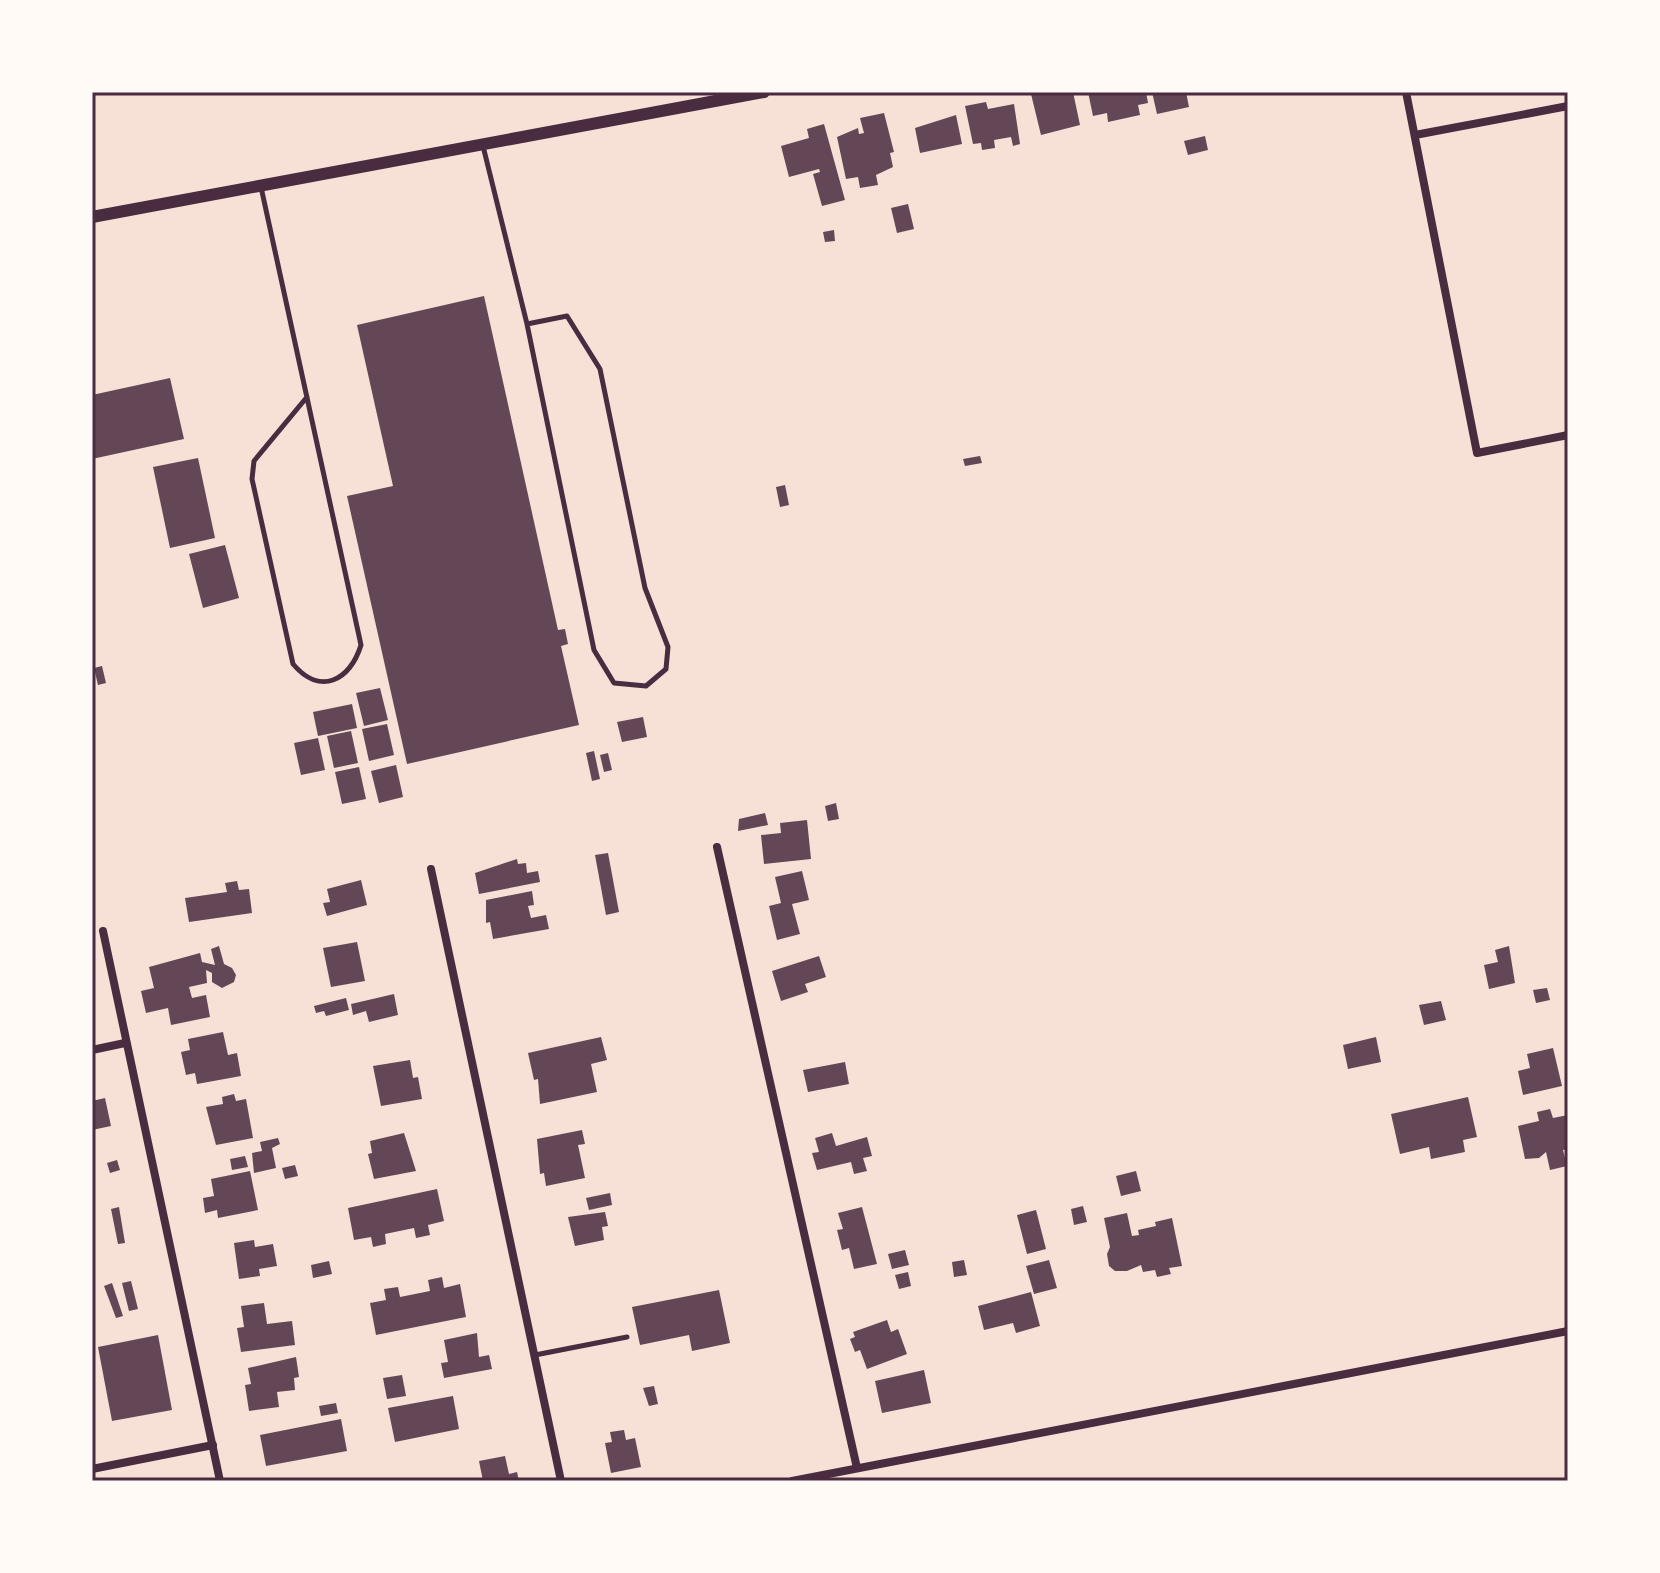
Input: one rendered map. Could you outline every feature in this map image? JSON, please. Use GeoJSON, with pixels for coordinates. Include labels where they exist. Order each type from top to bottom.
{"type":"FeatureCollection","features":[{"type":"Feature","properties":{"kind":"street"},"geometry":{"type":"LineString","coordinates":[[92,217],[764,92]]}},
{"type":"Feature","properties":{"kind":"street"},"geometry":{"type":"LineString","coordinates":[[1406,92],[1477,453],[1568,435]]}},
{"type":"Feature","properties":{"kind":"street"},"geometry":{"type":"LineString","coordinates":[[1415,135],[1568,106]]}},
{"type":"Feature","properties":{"kind":"street"},"geometry":{"type":"LineString","coordinates":[[717,847],[857,1468]]}},
{"type":"Feature","properties":{"kind":"street"},"geometry":{"type":"LineString","coordinates":[[431,869],[561,1481]]}},
{"type":"Feature","properties":{"kind":"street"},"geometry":{"type":"LineString","coordinates":[[103,931],[220,1481]]}},
{"type":"Feature","properties":{"kind":"street"},"geometry":{"type":"LineString","coordinates":[[92,1050],[125,1043]]}},
{"type":"Feature","properties":{"kind":"street"},"geometry":{"type":"LineString","coordinates":[[792,1481],[838,1477],[857,1468],[1568,1331]]}},
{"type":"Feature","properties":{"kind":"street"},"geometry":{"type":"LineString","coordinates":[[92,1469],[213,1445]]}},
{"type":"Feature","properties":{"kind":"lane"},"geometry":{"type":"LineString","coordinates":[[483,146],[527,324],[594,650],[614,683],[646,686],[666,669],[668,647],[645,588],[600,369],[567,316],[527,324]]}},
{"type":"Feature","properties":{"kind":"lane"},"geometry":{"type":"LineString","coordinates":[[261,186],[307,397],[361,645],[355,664],[344,676],[314,681],[302,675],[293,664],[252,479],[254,461],[307,397]]}},
{"type":"Feature","properties":{"kind":"lane"},"geometry":{"type":"LineString","coordinates":[[535,1355],[627,1337]]}},
{"type":"Feature","properties":{"kind":"building"},"geometry":{"type":"Polygon","coordinates":[[[1073,92],[1080,125],[1041,135],[1031,94],[1073,92]]]}},
{"type":"Feature","properties":{"kind":"building"},"geometry":{"type":"Polygon","coordinates":[[[1088,92],[1146,92],[1148,103],[1138,105],[1140,115],[1108,122],[1107,113],[1093,116],[1088,92]]]}},
{"type":"Feature","properties":{"kind":"building"},"geometry":{"type":"Polygon","coordinates":[[[1152,92],[1186,92],[1189,107],[1157,114],[1152,92]]]}},
{"type":"Feature","properties":{"kind":"building"},"geometry":{"type":"Polygon","coordinates":[[[986,102],[988,109],[1014,104],[1020,144],[1013,146],[1011,137],[994,140],[995,148],[982,150],[981,143],[973,144],[965,106],[986,102]]]}},
{"type":"Feature","properties":{"kind":"building"},"geometry":{"type":"Polygon","coordinates":[[[884,113],[894,152],[890,153],[893,167],[876,175],[878,185],[860,188],[858,177],[846,179],[837,137],[858,128],[859,134],[864,133],[860,118],[884,113]]]}},
{"type":"Feature","properties":{"kind":"building"},"geometry":{"type":"Polygon","coordinates":[[[956,115],[962,144],[920,153],[915,128],[956,115]]]}},
{"type":"Feature","properties":{"kind":"building"},"geometry":{"type":"Polygon","coordinates":[[[824,124],[845,200],[822,206],[813,174],[820,172],[819,169],[789,177],[781,146],[809,138],[807,129],[824,124]]]}},
{"type":"Feature","properties":{"kind":"building"},"geometry":{"type":"Polygon","coordinates":[[[1205,136],[1208,150],[1188,155],[1184,141],[1205,136]]]}},
{"type":"Feature","properties":{"kind":"building"},"geometry":{"type":"Polygon","coordinates":[[[908,204],[914,229],[897,233],[891,208],[908,204]]]}},
{"type":"Feature","properties":{"kind":"building"},"geometry":{"type":"Polygon","coordinates":[[[834,230],[835,241],[825,242],[823,232],[834,230]]]}},
{"type":"Feature","properties":{"kind":"building"},"geometry":{"type":"Polygon","coordinates":[[[484,296],[558,630],[565,629],[568,644],[561,646],[579,725],[407,764],[347,496],[393,486],[357,325],[484,296]]]}},
{"type":"Feature","properties":{"kind":"building"},"geometry":{"type":"Polygon","coordinates":[[[170,378],[184,439],[92,459],[92,395],[170,378]]]}},
{"type":"Feature","properties":{"kind":"building"},"geometry":{"type":"Polygon","coordinates":[[[980,456],[982,463],[965,466],[963,459],[980,456]]]}},
{"type":"Feature","properties":{"kind":"building"},"geometry":{"type":"Polygon","coordinates":[[[198,458],[215,538],[170,548],[153,467],[198,458]]]}},
{"type":"Feature","properties":{"kind":"building"},"geometry":{"type":"Polygon","coordinates":[[[785,485],[789,505],[780,507],[776,487],[785,485]]]}},
{"type":"Feature","properties":{"kind":"building"},"geometry":{"type":"Polygon","coordinates":[[[225,545],[239,598],[203,608],[189,554],[225,545]]]}},
{"type":"Feature","properties":{"kind":"building"},"geometry":{"type":"Polygon","coordinates":[[[102,666],[106,683],[98,685],[94,668],[102,666]]]}},
{"type":"Feature","properties":{"kind":"building"},"geometry":{"type":"Polygon","coordinates":[[[380,688],[388,720],[364,726],[356,693],[380,688]]]}},
{"type":"Feature","properties":{"kind":"building"},"geometry":{"type":"Polygon","coordinates":[[[352,704],[357,728],[318,736],[313,712],[352,704]]]}},
{"type":"Feature","properties":{"kind":"building"},"geometry":{"type":"Polygon","coordinates":[[[643,717],[647,737],[622,742],[617,722],[643,717]]]}},
{"type":"Feature","properties":{"kind":"building"},"geometry":{"type":"Polygon","coordinates":[[[387,724],[394,755],[369,761],[362,729],[387,724]]]}},
{"type":"Feature","properties":{"kind":"building"},"geometry":{"type":"Polygon","coordinates":[[[351,731],[358,763],[334,768],[327,736],[351,731]]]}},
{"type":"Feature","properties":{"kind":"building"},"geometry":{"type":"Polygon","coordinates":[[[318,738],[325,770],[301,775],[294,743],[318,738]]]}},
{"type":"Feature","properties":{"kind":"building"},"geometry":{"type":"Polygon","coordinates":[[[594,751],[600,779],[592,781],[586,753],[594,751]]]}},
{"type":"Feature","properties":{"kind":"building"},"geometry":{"type":"Polygon","coordinates":[[[608,753],[612,770],[604,772],[600,755],[608,753]]]}},
{"type":"Feature","properties":{"kind":"building"},"geometry":{"type":"Polygon","coordinates":[[[396,765],[403,797],[379,803],[371,771],[396,765]]]}},
{"type":"Feature","properties":{"kind":"building"},"geometry":{"type":"Polygon","coordinates":[[[359,767],[366,799],[342,804],[335,772],[359,767]]]}},
{"type":"Feature","properties":{"kind":"building"},"geometry":{"type":"Polygon","coordinates":[[[836,803],[839,819],[828,821],[825,806],[836,803]]]}},
{"type":"Feature","properties":{"kind":"building"},"geometry":{"type":"Polygon","coordinates":[[[765,813],[768,825],[738,831],[739,819],[765,813]]]}},
{"type":"Feature","properties":{"kind":"building"},"geometry":{"type":"Polygon","coordinates":[[[807,820],[811,859],[764,864],[761,835],[781,833],[780,823],[807,820]]]}},
{"type":"Feature","properties":{"kind":"building"},"geometry":{"type":"Polygon","coordinates":[[[608,853],[619,912],[606,915],[595,855],[608,853]]]}},
{"type":"Feature","properties":{"kind":"building"},"geometry":{"type":"Polygon","coordinates":[[[517,859],[518,864],[526,863],[527,873],[538,871],[540,882],[479,894],[475,873],[517,859]]]}},
{"type":"Feature","properties":{"kind":"building"},"geometry":{"type":"Polygon","coordinates":[[[802,871],[809,900],[792,904],[800,934],[777,940],[769,906],[781,903],[775,877],[802,871]]]}},
{"type":"Feature","properties":{"kind":"building"},"geometry":{"type":"Polygon","coordinates":[[[361,880],[367,905],[327,916],[323,903],[330,902],[327,889],[361,880]]]}},
{"type":"Feature","properties":{"kind":"building"},"geometry":{"type":"Polygon","coordinates":[[[237,881],[239,890],[249,889],[252,913],[189,922],[185,898],[227,892],[225,883],[237,881]]]}},
{"type":"Feature","properties":{"kind":"building"},"geometry":{"type":"Polygon","coordinates":[[[532,891],[534,905],[528,906],[531,918],[546,915],[549,929],[493,939],[490,922],[486,923],[486,900],[532,891]]]}},
{"type":"Feature","properties":{"kind":"building"},"geometry":{"type":"Polygon","coordinates":[[[357,942],[365,981],[331,987],[323,948],[357,942]]]}},
{"type":"Feature","properties":{"kind":"building"},"geometry":{"type":"Polygon","coordinates":[[[219,946],[224,964],[232,968],[236,975],[234,982],[222,988],[212,982],[212,973],[206,970],[207,983],[189,987],[192,998],[206,995],[210,1017],[171,1025],[168,1008],[146,1013],[141,991],[154,988],[149,967],[200,953],[202,962],[215,965],[211,949],[219,946]]]}},
{"type":"Feature","properties":{"kind":"building"},"geometry":{"type":"Polygon","coordinates":[[[1509,946],[1515,983],[1489,989],[1484,965],[1498,962],[1495,950],[1509,946]]]}},
{"type":"Feature","properties":{"kind":"building"},"geometry":{"type":"Polygon","coordinates":[[[819,956],[826,977],[805,984],[808,992],[781,1001],[772,971],[819,956]]]}},
{"type":"Feature","properties":{"kind":"building"},"geometry":{"type":"Polygon","coordinates":[[[1547,988],[1550,1000],[1536,1003],[1533,990],[1547,988]]]}},
{"type":"Feature","properties":{"kind":"building"},"geometry":{"type":"Polygon","coordinates":[[[394,994],[398,1015],[369,1022],[366,1011],[353,1015],[351,1004],[394,994]]]}},
{"type":"Feature","properties":{"kind":"building"},"geometry":{"type":"Polygon","coordinates":[[[346,998],[349,1010],[326,1016],[324,1011],[316,1013],[314,1006],[346,998]]]}},
{"type":"Feature","properties":{"kind":"building"},"geometry":{"type":"Polygon","coordinates":[[[1441,1001],[1446,1020],[1424,1025],[1419,1005],[1441,1001]]]}},
{"type":"Feature","properties":{"kind":"building"},"geometry":{"type":"Polygon","coordinates":[[[223,1032],[228,1055],[237,1053],[241,1076],[197,1084],[195,1073],[186,1075],[181,1052],[190,1050],[188,1039],[223,1032]]]}},
{"type":"Feature","properties":{"kind":"building"},"geometry":{"type":"Polygon","coordinates":[[[601,1037],[607,1060],[591,1064],[597,1092],[540,1104],[538,1079],[534,1080],[528,1053],[601,1037]]]}},
{"type":"Feature","properties":{"kind":"building"},"geometry":{"type":"Polygon","coordinates":[[[1376,1037],[1381,1062],[1348,1069],[1343,1045],[1376,1037]]]}},
{"type":"Feature","properties":{"kind":"building"},"geometry":{"type":"Polygon","coordinates":[[[1553,1048],[1562,1086],[1523,1095],[1518,1071],[1530,1068],[1527,1054],[1553,1048]]]}},
{"type":"Feature","properties":{"kind":"building"},"geometry":{"type":"Polygon","coordinates":[[[410,1060],[413,1078],[418,1077],[422,1099],[381,1106],[373,1066],[410,1060]]]}},
{"type":"Feature","properties":{"kind":"building"},"geometry":{"type":"Polygon","coordinates":[[[845,1062],[849,1084],[808,1092],[803,1070],[845,1062]]]}},
{"type":"Feature","properties":{"kind":"building"},"geometry":{"type":"Polygon","coordinates":[[[234,1094],[236,1101],[246,1099],[253,1138],[216,1145],[206,1107],[223,1104],[222,1097],[234,1094]]]}},
{"type":"Feature","properties":{"kind":"building"},"geometry":{"type":"Polygon","coordinates":[[[1468,1097],[1477,1137],[1463,1140],[1465,1152],[1431,1159],[1429,1147],[1400,1154],[1391,1114],[1468,1097]]]}},
{"type":"Feature","properties":{"kind":"building"},"geometry":{"type":"Polygon","coordinates":[[[105,1098],[111,1126],[92,1130],[92,1101],[105,1098]]]}},
{"type":"Feature","properties":{"kind":"building"},"geometry":{"type":"Polygon","coordinates":[[[1550,1109],[1553,1118],[1568,1115],[1568,1149],[1563,1150],[1567,1166],[1550,1170],[1546,1152],[1539,1158],[1525,1159],[1518,1126],[1539,1121],[1537,1112],[1550,1109]]]}},
{"type":"Feature","properties":{"kind":"building"},"geometry":{"type":"Polygon","coordinates":[[[582,1130],[585,1144],[578,1145],[585,1178],[546,1186],[544,1173],[540,1174],[537,1139],[582,1130]]]}},
{"type":"Feature","properties":{"kind":"building"},"geometry":{"type":"Polygon","coordinates":[[[404,1133],[416,1171],[374,1179],[368,1154],[372,1153],[370,1141],[404,1133]]]}},
{"type":"Feature","properties":{"kind":"building"},"geometry":{"type":"Polygon","coordinates":[[[832,1133],[836,1146],[867,1137],[872,1156],[863,1158],[867,1171],[854,1174],[851,1162],[817,1170],[812,1153],[819,1152],[815,1138],[832,1133]]]}},
{"type":"Feature","properties":{"kind":"building"},"geometry":{"type":"Polygon","coordinates":[[[278,1138],[280,1144],[272,1148],[276,1168],[254,1173],[252,1153],[262,1151],[260,1142],[278,1138]]]}},
{"type":"Feature","properties":{"kind":"building"},"geometry":{"type":"Polygon","coordinates":[[[245,1156],[248,1167],[232,1170],[230,1159],[245,1156]]]}},
{"type":"Feature","properties":{"kind":"building"},"geometry":{"type":"Polygon","coordinates":[[[117,1160],[120,1170],[110,1173],[107,1163],[117,1160]]]}},
{"type":"Feature","properties":{"kind":"building"},"geometry":{"type":"Polygon","coordinates":[[[295,1165],[298,1176],[285,1179],[282,1168],[295,1165]]]}},
{"type":"Feature","properties":{"kind":"building"},"geometry":{"type":"Polygon","coordinates":[[[250,1171],[258,1210],[218,1218],[217,1210],[205,1213],[203,1198],[214,1196],[211,1179],[250,1171]]]}},
{"type":"Feature","properties":{"kind":"building"},"geometry":{"type":"Polygon","coordinates":[[[1136,1171],[1141,1191],[1121,1196],[1116,1176],[1136,1171]]]}},
{"type":"Feature","properties":{"kind":"building"},"geometry":{"type":"Polygon","coordinates":[[[437,1189],[444,1221],[428,1225],[430,1235],[416,1238],[414,1228],[385,1234],[386,1244],[373,1247],[371,1237],[354,1240],[348,1208],[437,1189]]]}},
{"type":"Feature","properties":{"kind":"building"},"geometry":{"type":"Polygon","coordinates":[[[610,1193],[612,1205],[589,1210],[586,1198],[610,1193]]]}},
{"type":"Feature","properties":{"kind":"building"},"geometry":{"type":"Polygon","coordinates":[[[1083,1206],[1087,1222],[1074,1225],[1071,1209],[1083,1206]]]}},
{"type":"Feature","properties":{"kind":"building"},"geometry":{"type":"Polygon","coordinates":[[[119,1207],[125,1243],[118,1244],[111,1209],[119,1207]]]}},
{"type":"Feature","properties":{"kind":"building"},"geometry":{"type":"Polygon","coordinates":[[[862,1207],[877,1264],[854,1269],[849,1248],[842,1250],[837,1230],[843,1229],[838,1213],[862,1207]]]}},
{"type":"Feature","properties":{"kind":"building"},"geometry":{"type":"Polygon","coordinates":[[[1036,1210],[1046,1249],[1027,1254],[1017,1215],[1036,1210]]]}},
{"type":"Feature","properties":{"kind":"building"},"geometry":{"type":"Polygon","coordinates":[[[605,1212],[608,1226],[602,1227],[604,1240],[575,1246],[568,1217],[605,1212]]]}},
{"type":"Feature","properties":{"kind":"building"},"geometry":{"type":"Polygon","coordinates":[[[1127,1213],[1132,1236],[1139,1235],[1138,1230],[1156,1226],[1155,1222],[1172,1218],[1182,1266],[1169,1268],[1171,1274],[1157,1277],[1155,1270],[1143,1272],[1141,1265],[1127,1271],[1115,1271],[1109,1266],[1107,1254],[1110,1247],[1104,1218],[1127,1213]]]}},
{"type":"Feature","properties":{"kind":"building"},"geometry":{"type":"Polygon","coordinates":[[[254,1240],[255,1247],[273,1244],[277,1266],[259,1269],[260,1276],[239,1279],[234,1243],[254,1240]]]}},
{"type":"Feature","properties":{"kind":"building"},"geometry":{"type":"Polygon","coordinates":[[[905,1250],[909,1265],[892,1269],[888,1254],[905,1250]]]}},
{"type":"Feature","properties":{"kind":"building"},"geometry":{"type":"Polygon","coordinates":[[[964,1260],[967,1275],[954,1277],[952,1262],[964,1260]]]}},
{"type":"Feature","properties":{"kind":"building"},"geometry":{"type":"Polygon","coordinates":[[[1049,1260],[1057,1288],[1034,1294],[1026,1266],[1049,1260]]]}},
{"type":"Feature","properties":{"kind":"building"},"geometry":{"type":"Polygon","coordinates":[[[329,1261],[332,1274],[313,1278],[311,1265],[329,1261]]]}},
{"type":"Feature","properties":{"kind":"building"},"geometry":{"type":"Polygon","coordinates":[[[908,1272],[911,1286],[899,1289],[895,1275],[908,1272]]]}},
{"type":"Feature","properties":{"kind":"building"},"geometry":{"type":"Polygon","coordinates":[[[442,1277],[444,1288],[460,1284],[466,1317],[376,1335],[370,1303],[386,1300],[384,1289],[398,1287],[400,1297],[430,1291],[428,1280],[442,1277]]]}},
{"type":"Feature","properties":{"kind":"building"},"geometry":{"type":"Polygon","coordinates":[[[131,1281],[138,1309],[129,1311],[122,1283],[131,1281]]]}},
{"type":"Feature","properties":{"kind":"building"},"geometry":{"type":"Polygon","coordinates":[[[112,1283],[123,1316],[116,1318],[104,1286],[112,1283]]]}},
{"type":"Feature","properties":{"kind":"building"},"geometry":{"type":"Polygon","coordinates":[[[719,1290],[730,1343],[692,1351],[689,1335],[640,1345],[632,1307],[719,1290]]]}},
{"type":"Feature","properties":{"kind":"building"},"geometry":{"type":"Polygon","coordinates":[[[1031,1292],[1040,1326],[1016,1333],[1013,1323],[984,1330],[978,1306],[1031,1292]]]}},
{"type":"Feature","properties":{"kind":"building"},"geometry":{"type":"Polygon","coordinates":[[[264,1303],[267,1324],[292,1321],[295,1345],[241,1352],[237,1328],[244,1327],[241,1306],[264,1303]]]}},
{"type":"Feature","properties":{"kind":"building"},"geometry":{"type":"Polygon","coordinates":[[[887,1320],[891,1332],[898,1329],[907,1354],[867,1369],[860,1350],[855,1352],[850,1339],[855,1337],[853,1332],[887,1320]]]}},
{"type":"Feature","properties":{"kind":"building"},"geometry":{"type":"Polygon","coordinates":[[[477,1333],[479,1357],[489,1355],[492,1369],[444,1378],[441,1363],[448,1362],[444,1340],[477,1333]]]}},
{"type":"Feature","properties":{"kind":"building"},"geometry":{"type":"Polygon","coordinates":[[[158,1335],[172,1410],[112,1421],[98,1347],[158,1335]]]}},
{"type":"Feature","properties":{"kind":"building"},"geometry":{"type":"Polygon","coordinates":[[[296,1357],[299,1377],[294,1378],[295,1390],[277,1392],[279,1407],[249,1411],[245,1385],[251,1384],[248,1368],[296,1357]]]}},
{"type":"Feature","properties":{"kind":"building"},"geometry":{"type":"Polygon","coordinates":[[[924,1370],[931,1403],[882,1413],[875,1381],[924,1370]]]}},
{"type":"Feature","properties":{"kind":"building"},"geometry":{"type":"Polygon","coordinates":[[[402,1375],[406,1396],[387,1399],[383,1378],[402,1375]]]}},
{"type":"Feature","properties":{"kind":"building"},"geometry":{"type":"Polygon","coordinates":[[[654,1386],[658,1404],[649,1406],[643,1388],[654,1386]]]}},
{"type":"Feature","properties":{"kind":"building"},"geometry":{"type":"Polygon","coordinates":[[[453,1396],[459,1429],[395,1442],[388,1408],[453,1396]]]}},
{"type":"Feature","properties":{"kind":"building"},"geometry":{"type":"Polygon","coordinates":[[[336,1403],[338,1413],[321,1416],[319,1406],[336,1403]]]}},
{"type":"Feature","properties":{"kind":"building"},"geometry":{"type":"Polygon","coordinates":[[[341,1419],[347,1451],[266,1466],[260,1435],[341,1419]]]}},
{"type":"Feature","properties":{"kind":"building"},"geometry":{"type":"Polygon","coordinates":[[[624,1430],[626,1440],[635,1438],[641,1467],[611,1473],[605,1443],[612,1442],[610,1432],[624,1430]]]}},
{"type":"Feature","properties":{"kind":"building"},"geometry":{"type":"Polygon","coordinates":[[[505,1456],[509,1474],[517,1472],[519,1481],[483,1481],[479,1461],[505,1456]]]}}]}
